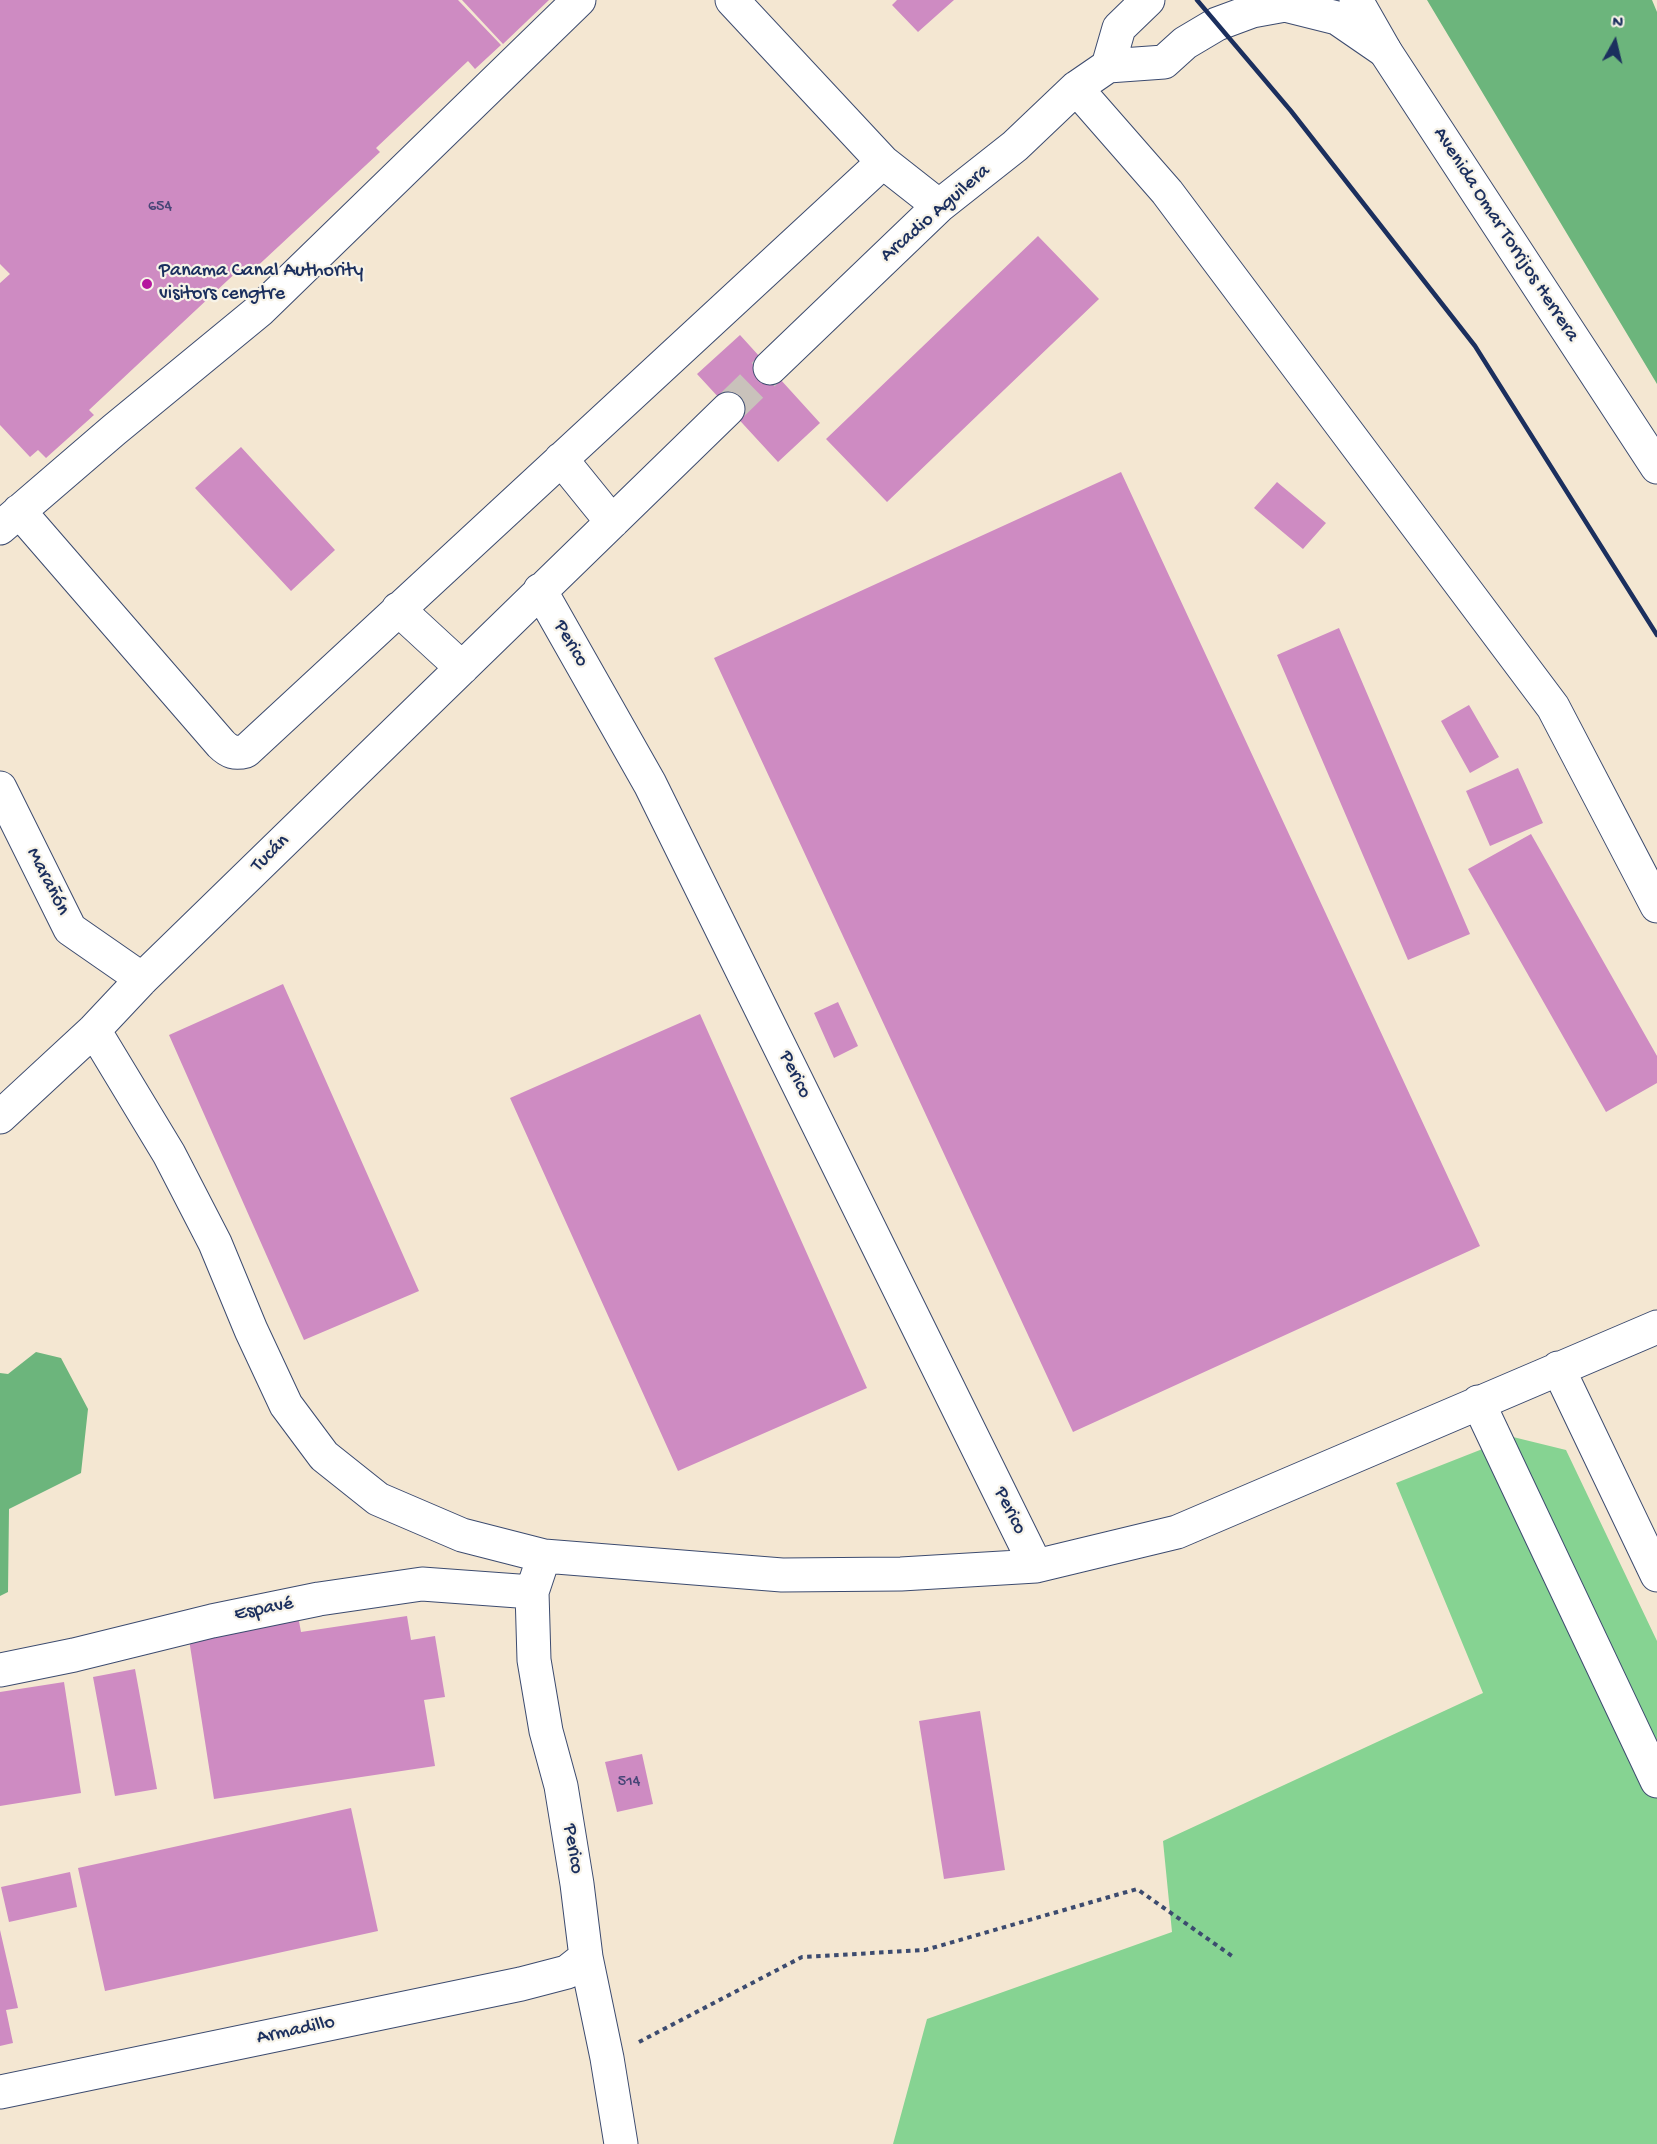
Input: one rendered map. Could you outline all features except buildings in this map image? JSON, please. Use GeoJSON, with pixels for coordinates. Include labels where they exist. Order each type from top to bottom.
{"type":"FeatureCollection","features":[{"type":"Feature","properties":{"kind":"main road"},"geometry":{"type":"LineString","coordinates":[[579,0],[260,310],[10,519],[228,751],[238,753],[246,751],[254,744],[883,162]]}},
{"type":"Feature","properties":{"kind":"main road"},"geometry":{"type":"LineString","coordinates":[[732,0],[883,162],[939,206]]}},
{"type":"Feature","properties":{"kind":"main road"},"geometry":{"type":"LineString","coordinates":[[1148,0],[1119,28],[1108,66],[1164,62],[1185,44],[1217,24],[1252,11],[1286,5],[1337,18],[1385,51]]}},
{"type":"Feature","properties":{"kind":"main road","name":"Avenida Omar Torrijos Herrera"},"geometry":{"type":"LineString","coordinates":[[1356,0],[1385,51],[1657,467]]}},
{"type":"Feature","properties":{"kind":"main road","name":"Arcadio Aguilera"},"geometry":{"type":"LineString","coordinates":[[770,368],[939,206],[1015,146],[1076,88],[1108,66]]}},
{"type":"Feature","properties":{"kind":"main road"},"geometry":{"type":"LineString","coordinates":[[1076,88],[1167,192],[1553,707],[1657,906]]}},
{"type":"Feature","properties":{"kind":"main road"},"geometry":{"type":"LineString","coordinates":[[540,590],[728,409]]}},
{"type":"Feature","properties":{"kind":"main road"},"geometry":{"type":"LineString","coordinates":[[561,459],[612,522]]}},
{"type":"Feature","properties":{"kind":"main road","name":"Tucán"},"geometry":{"type":"LineString","coordinates":[[0,1117],[94,1030],[142,979],[540,590]]}},
{"type":"Feature","properties":{"kind":"main road","name":"Perico"},"geometry":{"type":"LineString","coordinates":[[540,590],[650,784],[1036,1566]]}},
{"type":"Feature","properties":{"kind":"main road"},"geometry":{"type":"LineString","coordinates":[[398,609],[462,668]]}},
{"type":"Feature","properties":{"kind":"main road","name":"Marañón"},"geometry":{"type":"LineString","coordinates":[[0,788],[70,929],[142,979]]}},
{"type":"Feature","properties":{"kind":"main road"},"geometry":{"type":"LineString","coordinates":[[94,1030],[169,1154],[215,1243],[251,1330],[286,1405],[324,1456],[378,1499],[462,1535],[544,1556],[782,1575],[901,1574],[1036,1566],[1176,1532],[1657,1327]]}},
{"type":"Feature","properties":{"kind":"main road"},"geometry":{"type":"LineString","coordinates":[[1558,1368],[1647,1528],[1657,1575]]}},
{"type":"Feature","properties":{"kind":"main road"},"geometry":{"type":"LineString","coordinates":[[1478,1402],[1657,1781]]}},
{"type":"Feature","properties":{"kind":"main road","name":"Perico"},"geometry":{"type":"LineString","coordinates":[[544,1556],[532,1592],[534,1660],[546,1731],[561,1786],[586,1957],[607,2058],[621,2144]]}},
{"type":"Feature","properties":{"kind":"main road","name":"Espavé"},"geometry":{"type":"LineString","coordinates":[[0,1670],[74,1655],[223,1618],[319,1599],[399,1587],[422,1584],[532,1592]]}},
{"type":"Feature","properties":{"kind":"main road","name":"Armadillo"},"geometry":{"type":"LineString","coordinates":[[0,2092],[521,1984],[567,1972],[586,1957]]}},
{"type":"Feature","properties":{"kind":"path"},"geometry":{"type":"LineString","coordinates":[[607,2058],[802,1958],[925,1950],[1137,1888],[1232,1956]]}},
{"type":"Feature","properties":{"kind":"green space"},"geometry":{"type":"Polygon","coordinates":[[[1427,0],[1652,0],[1657,12],[1657,384],[1427,0]]]}},
{"type":"Feature","properties":{"kind":"green space"},"geometry":{"type":"Polygon","coordinates":[[[36,1352],[61,1358],[88,1409],[81,1473],[9,1509],[8,1592],[0,1596],[0,1373],[8,1374],[36,1352]]]}},
{"type":"Feature","properties":{"kind":"green space"},"geometry":{"type":"Polygon","coordinates":[[[1513,1437],[1566,1450],[1657,1641],[1657,2144],[893,2144],[927,2019],[1172,1932],[1163,1841],[1483,1693],[1396,1483],[1513,1437]]]}},
{"type":"Feature","properties":{"kind":"tunnel"},"geometry":{"type":"LineString","coordinates":[[728,409],[770,368]]}},
{"type":"Feature","properties":{"kind":"railway"},"geometry":{"type":"LineString","coordinates":[[1197,0],[1291,111],[1475,346],[1657,635]]}},
{"type":"Feature","properties":{"kind":"place","name":"Panama Canal Authority visitors cengtre"},"geometry":{"type":"Point","coordinates":[147,284]}}]}
